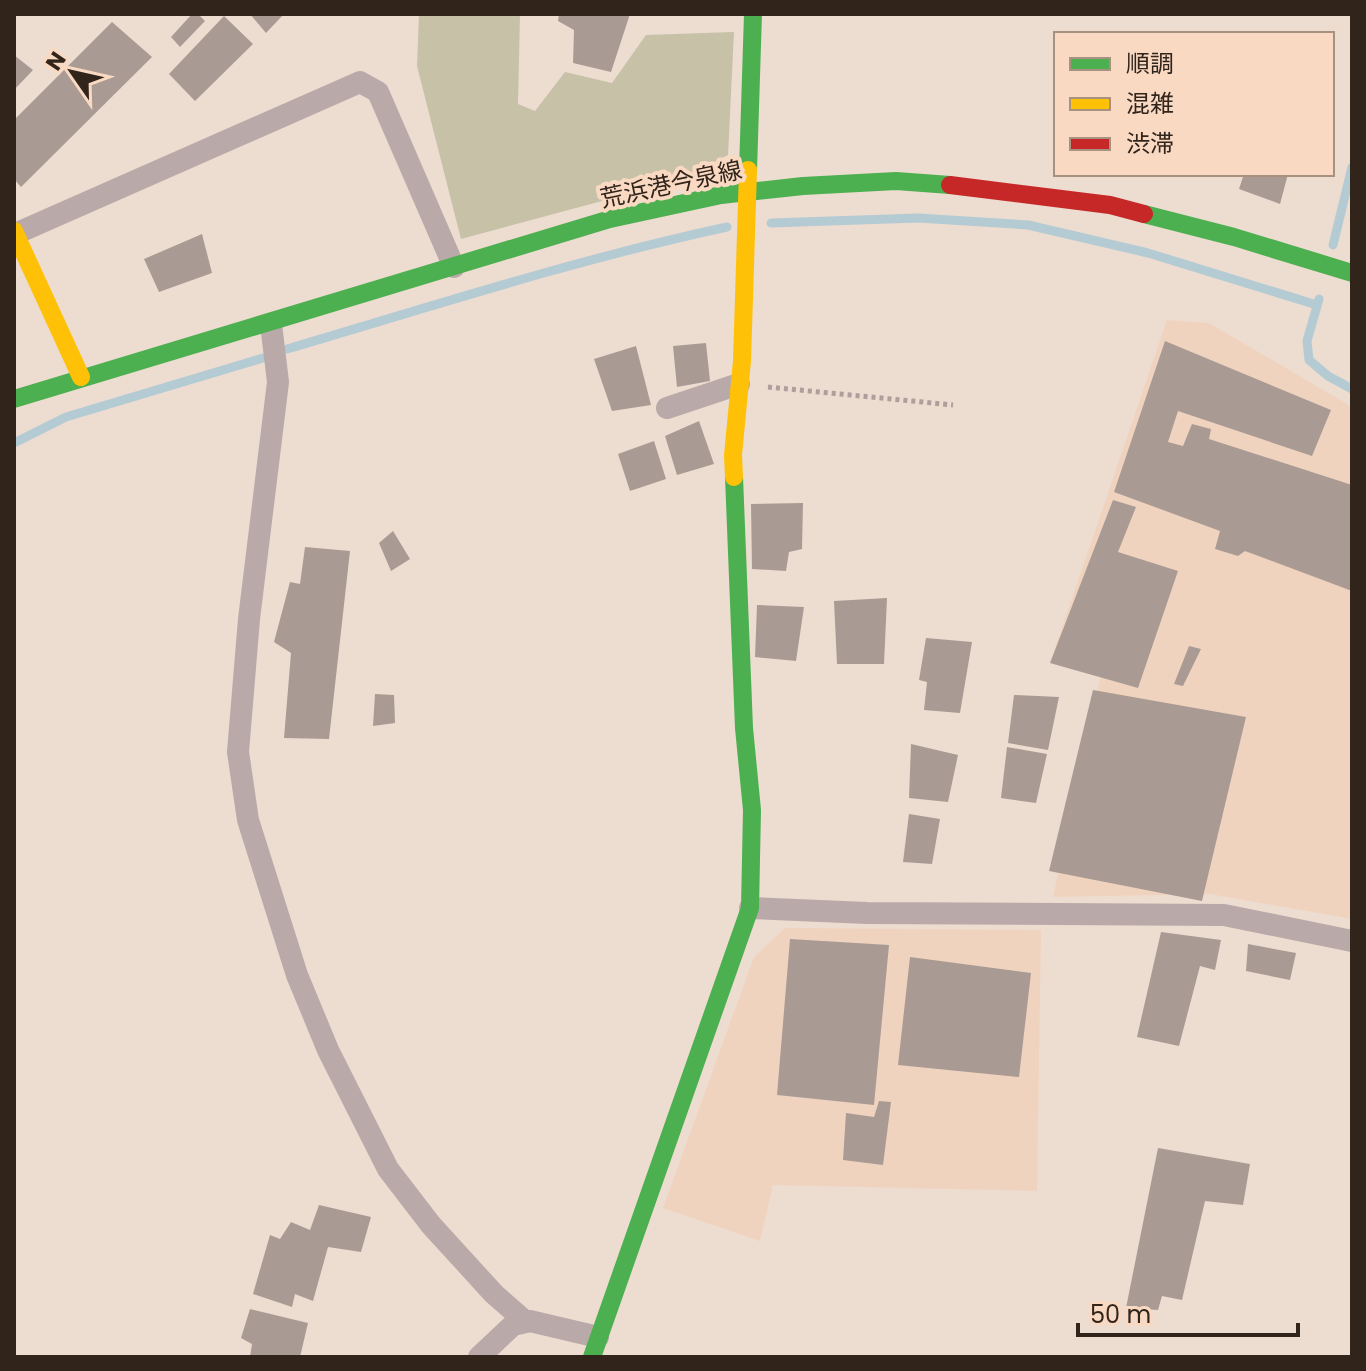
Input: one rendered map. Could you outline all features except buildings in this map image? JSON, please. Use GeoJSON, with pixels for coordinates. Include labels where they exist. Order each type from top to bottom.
{"type":"FeatureCollection","features":[{"type":"Feature","properties":{"kind":"street"},"geometry":{"type":"LineString","coordinates":[[271,324],[278,382],[249,619],[238,752],[248,820],[297,975],[328,1050],[388,1169],[431,1225],[494,1294],[526,1322],[595,1347],[750,908],[751,785],[741,664],[733,455],[748,192],[753,14]]}},
{"type":"Feature","properties":{"kind":"street"},"geometry":{"type":"LineString","coordinates":[[81,377],[15,233],[360,82],[378,92],[454,267]]}},
{"type":"Feature","properties":{"kind":"street","name":"荒浜港今泉線"},"geometry":{"type":"LineString","coordinates":[[14,399],[271,324],[610,219],[721,195],[803,186],[896,181],[971,186],[1079,200],[1234,237],[1352,273]]}},
{"type":"Feature","properties":{"kind":"street"},"geometry":{"type":"LineString","coordinates":[[667,408],[739,384]]}},
{"type":"Feature","properties":{"kind":"street"},"geometry":{"type":"LineString","coordinates":[[750,908],[880,913],[1224,915],[1352,941]]}},
{"type":"Feature","properties":{"kind":"street"},"geometry":{"type":"LineString","coordinates":[[479,1357],[513,1325],[526,1322]]}},
{"type":"Feature","properties":{"kind":"path"},"geometry":{"type":"LineString","coordinates":[[739,384],[953,405]]}},
{"type":"Feature","properties":{"kind":"shaded area"},"geometry":{"type":"Polygon","coordinates":[[[419,14],[520,14],[518,104],[535,111],[565,72],[612,83],[646,35],[734,32],[728,155],[680,180],[461,239],[417,66],[419,14]]]}},
{"type":"Feature","properties":{"kind":"shaded area"},"geometry":{"type":"Polygon","coordinates":[[[1167,320],[1209,323],[1352,407],[1352,919],[1210,894],[1053,897],[1101,674],[1053,654],[1167,320]]]}},
{"type":"Feature","properties":{"kind":"shaded area"},"geometry":{"type":"Polygon","coordinates":[[[785,928],[1041,930],[1037,1191],[773,1185],[760,1241],[663,1208],[754,957],[785,928]]]}},
{"type":"Feature","properties":{"kind":"waterway"},"geometry":{"type":"LineString","coordinates":[[1333,245],[1352,167]]}},
{"type":"Feature","properties":{"kind":"waterway"},"geometry":{"type":"LineString","coordinates":[[771,223],[918,218],[1028,225],[1148,253],[1317,305]]}},
{"type":"Feature","properties":{"kind":"waterway"},"geometry":{"type":"LineString","coordinates":[[287,349],[561,268],[727,227]]}},
{"type":"Feature","properties":{"kind":"waterway"},"geometry":{"type":"LineString","coordinates":[[1319,299],[1307,341],[1309,360],[1328,376],[1352,389]]}},
{"type":"Feature","properties":{"kind":"waterway"},"geometry":{"type":"LineString","coordinates":[[14,443],[66,417],[263,358]]}},
{"type":"Feature","properties":{"kind":"traffic: fast"},"geometry":{"type":"LineString","coordinates":[[748,170],[753,14]]}},
{"type":"Feature","properties":{"kind":"traffic: fast"},"geometry":{"type":"LineString","coordinates":[[14,399],[610,219],[721,195],[803,186],[896,181],[950,185]]}},
{"type":"Feature","properties":{"kind":"traffic: fast"},"geometry":{"type":"LineString","coordinates":[[1144,214],[1234,237],[1352,273]]}},
{"type":"Feature","properties":{"kind":"traffic: fast"},"geometry":{"type":"LineString","coordinates":[[592,1357],[750,908],[752,810],[744,728],[734,477]]}},
{"type":"Feature","properties":{"kind":"traffic: slow"},"geometry":{"type":"LineString","coordinates":[[734,477],[733,455],[742,361],[748,170]]}},
{"type":"Feature","properties":{"kind":"traffic: slow"},"geometry":{"type":"LineString","coordinates":[[14,231],[81,377]]}},
{"type":"Feature","properties":{"kind":"traffic: jam"},"geometry":{"type":"LineString","coordinates":[[950,185],[1110,205],[1144,214]]}}]}
